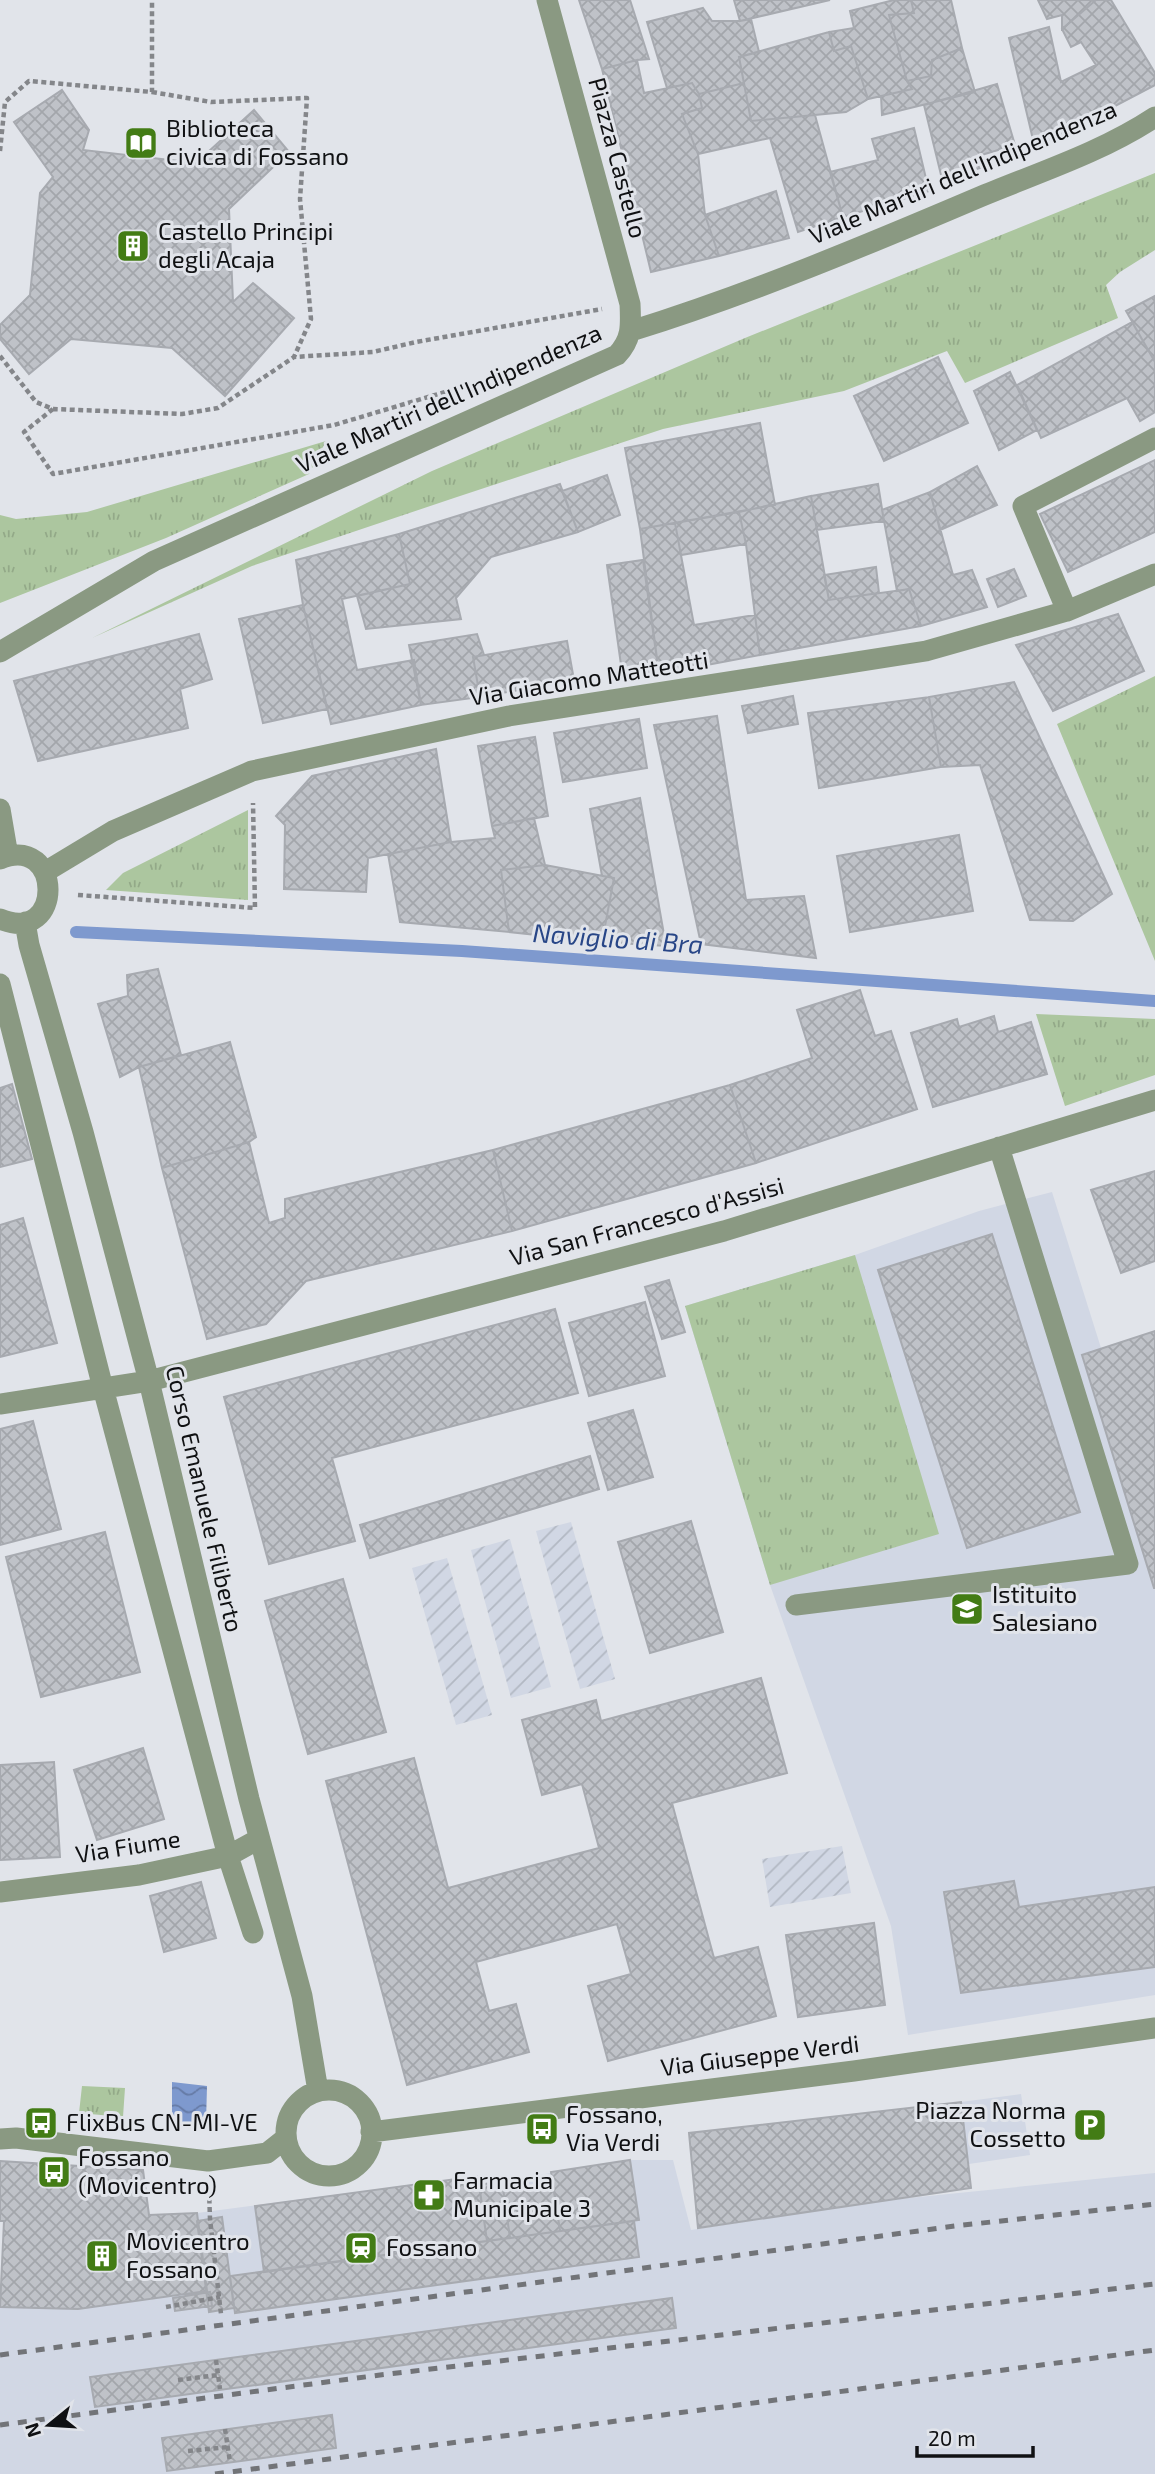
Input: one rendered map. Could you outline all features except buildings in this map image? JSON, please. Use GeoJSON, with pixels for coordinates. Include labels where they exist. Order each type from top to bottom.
{"type":"FeatureCollection","features":[{"type":"Feature","properties":{"kind":"street","name":"Piazza Castello"},"geometry":{"type":"LineString","coordinates":[[547,0],[630,304],[631,331]]}},
{"type":"Feature","properties":{"kind":"street","name":"Viale Martiri dell'Indipendenza"},"geometry":{"type":"LineString","coordinates":[[0,653],[154,561],[617,355],[626,345],[631,331],[685,314],[914,225],[1083,155],[1135,130],[1155,117]]}},
{"type":"Feature","properties":{"kind":"street"},"geometry":{"type":"LineString","coordinates":[[1066,611],[1023,506],[1155,438]]}},
{"type":"Feature","properties":{"kind":"street","name":"Via Giacomo Matteotti"},"geometry":{"type":"LineString","coordinates":[[47,883],[113,831],[252,771],[509,716],[926,651],[1066,611],[1155,574]]}},
{"type":"Feature","properties":{"kind":"street"},"geometry":{"type":"LineString","coordinates":[[0,809],[4,857],[29,858],[39,864],[47,883],[42,911],[25,922],[14,923],[0,919]]}},
{"type":"Feature","properties":{"kind":"street","name":"Corso Emanuele Filiberto"},"geometry":{"type":"LineString","coordinates":[[25,922],[29,945],[83,1132],[149,1381],[259,1839],[302,1996],[318,2091]]}},
{"type":"Feature","properties":{"kind":"street"},"geometry":{"type":"LineString","coordinates":[[0,984],[103,1388],[228,1856],[253,1933]]}},
{"type":"Feature","properties":{"kind":"street","name":"Via San Francesco d'Assisi"},"geometry":{"type":"LineString","coordinates":[[0,1405],[149,1381],[724,1231],[1155,1100]]}},
{"type":"Feature","properties":{"kind":"street"},"geometry":{"type":"LineString","coordinates":[[796,1605],[1128,1564],[999,1147]]}},
{"type":"Feature","properties":{"kind":"street","name":"Via Fiume"},"geometry":{"type":"LineString","coordinates":[[0,1892],[139,1875],[228,1856],[259,1839]]}},
{"type":"Feature","properties":{"kind":"street","name":"Via Giuseppe Verdi"},"geometry":{"type":"LineString","coordinates":[[371,2132],[854,2071],[1155,2028]]}},
{"type":"Feature","properties":{"kind":"street"},"geometry":{"type":"LineString","coordinates":[[331,2090],[355,2099],[364,2108],[371,2132],[369,2147],[363,2160],[339,2175],[325,2176],[310,2172],[299,2164],[290,2152],[286,2126],[297,2104],[318,2091],[331,2090]]}},
{"type":"Feature","properties":{"kind":"street"},"geometry":{"type":"LineString","coordinates":[[0,2139],[16,2138],[208,2161],[267,2153],[286,2138]]}},
{"type":"Feature","properties":{"kind":"path"},"geometry":{"type":"LineString","coordinates":[[152,0],[152,92]]}},
{"type":"Feature","properties":{"kind":"path"},"geometry":{"type":"LineString","coordinates":[[0,150],[5,102],[29,81],[152,92],[211,102],[307,98],[300,199],[311,319],[294,357]]}},
{"type":"Feature","properties":{"kind":"path"},"geometry":{"type":"LineString","coordinates":[[0,356],[36,402],[53,409],[182,414],[218,408],[294,357],[373,352],[630,304]]}},
{"type":"Feature","properties":{"kind":"path"},"geometry":{"type":"LineString","coordinates":[[53,409],[24,432],[53,474],[334,425],[480,381]]}},
{"type":"Feature","properties":{"kind":"path"},"geometry":{"type":"LineString","coordinates":[[47,883],[255,908],[252,771]]}},
{"type":"Feature","properties":{"kind":"path"},"geometry":{"type":"LineString","coordinates":[[208,2161],[210,2219],[221,2315]]}},
{"type":"Feature","properties":{"kind":"path"},"geometry":{"type":"LineString","coordinates":[[166,2307],[220,2297]]}},
{"type":"Feature","properties":{"kind":"path"},"geometry":{"type":"LineString","coordinates":[[216,2360],[220,2389]]}},
{"type":"Feature","properties":{"kind":"path"},"geometry":{"type":"LineString","coordinates":[[178,2380],[218,2375]]}},
{"type":"Feature","properties":{"kind":"path"},"geometry":{"type":"LineString","coordinates":[[225,2430],[230,2462]]}},
{"type":"Feature","properties":{"kind":"path"},"geometry":{"type":"LineString","coordinates":[[188,2451],[228,2447]]}},
{"type":"Feature","properties":{"kind":"shaded area","name":"Istituito Salesiano"},"geometry":{"type":"Polygon","coordinates":[[[1052,1192],[1101,1348],[1155,1331],[1155,1995],[908,2035],[891,1926],[770,1585],[685,1306],[855,1255],[979,1211],[1052,1192]]]}},
{"type":"Feature","properties":{"kind":"shaded area"},"geometry":{"type":"Polygon","coordinates":[[[571,1522],[615,1679],[580,1689],[536,1531],[571,1522]]]}},
{"type":"Feature","properties":{"kind":"shaded area"},"geometry":{"type":"Polygon","coordinates":[[[510,1539],[551,1687],[511,1698],[471,1550],[510,1539]]]}},
{"type":"Feature","properties":{"kind":"shaded area"},"geometry":{"type":"Polygon","coordinates":[[[447,1558],[492,1715],[456,1725],[412,1568],[447,1558]]]}},
{"type":"Feature","properties":{"kind":"shaded area"},"geometry":{"type":"Polygon","coordinates":[[[842,1846],[851,1893],[770,1907],[762,1859],[842,1846]]]}},
{"type":"Feature","properties":{"kind":"shaded area"},"geometry":{"type":"Polygon","coordinates":[[[1021,2094],[1030,2155],[969,2164],[961,2102],[1021,2094]]]}},
{"type":"Feature","properties":{"kind":"shaded area"},"geometry":{"type":"Polygon","coordinates":[[[629,2160],[673,2160],[691,2230],[879,2201],[1155,2173],[1155,2474],[0,2474],[0,2307],[78,2309],[206,2291],[197,2213],[478,2176],[480,2185],[629,2160]]]}},
{"type":"Feature","properties":{"kind":"green space"},"geometry":{"type":"Polygon","coordinates":[[[1155,173],[1155,250],[1120,272],[1106,285],[1118,318],[965,383],[947,351],[844,391],[663,429],[252,566],[92,638],[432,471],[745,338],[1155,173]]]}},
{"type":"Feature","properties":{"kind":"green space"},"geometry":{"type":"Polygon","coordinates":[[[326,441],[309,474],[166,538],[0,603],[0,515],[16,519],[87,512],[326,441]]]}},
{"type":"Feature","properties":{"kind":"green space"},"geometry":{"type":"Polygon","coordinates":[[[1155,676],[1155,961],[1057,724],[1155,676]]]}},
{"type":"Feature","properties":{"kind":"green space"},"geometry":{"type":"Polygon","coordinates":[[[248,810],[248,900],[106,890],[123,873],[248,810]]]}},
{"type":"Feature","properties":{"kind":"green space"},"geometry":{"type":"Polygon","coordinates":[[[1036,1014],[1155,1019],[1155,1075],[1065,1106],[1036,1014]]]}},
{"type":"Feature","properties":{"kind":"green space"},"geometry":{"type":"Polygon","coordinates":[[[855,1255],[939,1534],[770,1585],[685,1306],[855,1255]]]}},
{"type":"Feature","properties":{"kind":"green space"},"geometry":{"type":"Polygon","coordinates":[[[82,2086],[125,2088],[123,2117],[79,2113],[82,2086]]]}},
{"type":"Feature","properties":{"kind":"water"},"geometry":{"type":"Polygon","coordinates":[[[172,2082],[207,2086],[206,2123],[172,2122],[172,2082]]]}},
{"type":"Feature","properties":{"kind":"waterway","name":"Naviglio di Bra"},"geometry":{"type":"LineString","coordinates":[[76,932],[462,951],[1155,1001]]}},
{"type":"Feature","properties":{"kind":"railway"},"geometry":{"type":"LineString","coordinates":[[0,2355],[955,2226],[1155,2204]]}},
{"type":"Feature","properties":{"kind":"railway"},"geometry":{"type":"LineString","coordinates":[[0,2425],[380,2375],[1155,2284]]}},
{"type":"Feature","properties":{"kind":"railway"},"geometry":{"type":"LineString","coordinates":[[215,2474],[1155,2350]]}},
{"type":"Feature","properties":{"kind":"place","name":"Biblioteca civica di Fossano"},"geometry":{"type":"Point","coordinates":[141,143]}},
{"type":"Feature","properties":{"kind":"place","name":"Castello Principi degli Acaja"},"geometry":{"type":"Point","coordinates":[133,246]}},
{"type":"Feature","properties":{"kind":"place","name":"Istituito Salesiano"},"geometry":{"type":"Point","coordinates":[967,1609]}},
{"type":"Feature","properties":{"kind":"place","name":"FlixBus CN-MI-VE"},"geometry":{"type":"Point","coordinates":[41,2123]}},
{"type":"Feature","properties":{"kind":"place","name":"Piazza Norma Cossetto"},"geometry":{"type":"Point","coordinates":[1090,2125]}},
{"type":"Feature","properties":{"kind":"place","name":"Fossano, Via Verdi"},"geometry":{"type":"Point","coordinates":[542,2129]}},
{"type":"Feature","properties":{"kind":"place","name":"Fossano (Movicentro)"},"geometry":{"type":"Point","coordinates":[54,2172]}},
{"type":"Feature","properties":{"kind":"place","name":"Farmacia Municipale 3"},"geometry":{"type":"Point","coordinates":[429,2195]}},
{"type":"Feature","properties":{"kind":"place","name":"Fossano"},"geometry":{"type":"Point","coordinates":[361,2248]}},
{"type":"Feature","properties":{"kind":"place","name":"Movicentro Fossano"},"geometry":{"type":"Point","coordinates":[102,2256]}}]}
